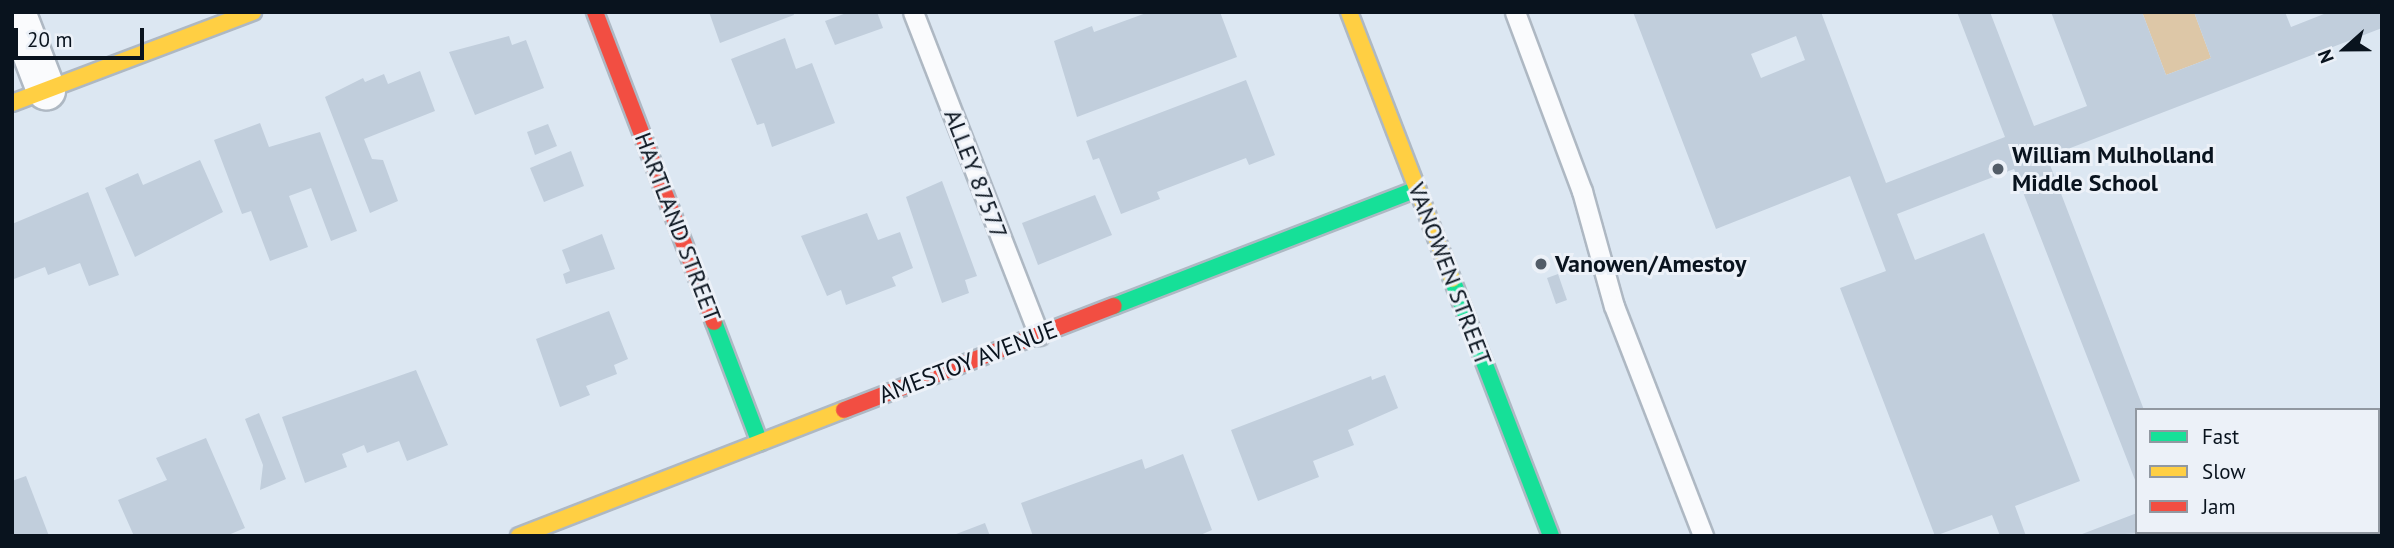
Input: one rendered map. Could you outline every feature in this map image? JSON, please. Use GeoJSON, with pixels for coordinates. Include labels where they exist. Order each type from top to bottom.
{"type":"FeatureCollection","features":[{"type":"Feature","properties":{"kind":"street"},"geometry":{"type":"LineString","coordinates":[[16,12],[29,97],[253,12]]}},
{"type":"Feature","properties":{"kind":"street","name":"HARTLAND STREET"},"geometry":{"type":"LineString","coordinates":[[595,12],[760,443]]}},
{"type":"Feature","properties":{"kind":"street","name":"VANOWEN STREET"},"geometry":{"type":"LineString","coordinates":[[1349,12],[1551,536]]}},
{"type":"Feature","properties":{"kind":"street","name":"AMESTOY AVENUE"},"geometry":{"type":"LineString","coordinates":[[519,536],[1417,189]]}},
{"type":"Feature","properties":{"kind":"lane","name":"ALLEY 87577"},"geometry":{"type":"LineString","coordinates":[[914,12],[1039,335]]}},
{"type":"Feature","properties":{"kind":"lane"},"geometry":{"type":"LineString","coordinates":[[1515,12],[1582,191],[1614,306],[1703,536]]}},
{"type":"Feature","properties":{"kind":"shaded area"},"geometry":{"type":"Polygon","coordinates":[[[2142,12],[2194,12],[2211,58],[2166,75],[2142,12]]]}},
{"type":"Feature","properties":{"kind":"building"},"geometry":{"type":"Polygon","coordinates":[[[709,12],[793,12],[794,15],[720,43],[709,12]]]}},
{"type":"Feature","properties":{"kind":"building"},"geometry":{"type":"Polygon","coordinates":[[[849,12],[877,12],[883,28],[835,45],[825,21],[849,12]]]}},
{"type":"Feature","properties":{"kind":"building"},"geometry":{"type":"Polygon","coordinates":[[[1149,12],[1220,12],[1237,57],[1077,117],[1054,41],[1092,26],[1094,32],[1149,12]]]}},
{"type":"Feature","properties":{"kind":"building"},"geometry":{"type":"Polygon","coordinates":[[[1633,12],[1821,12],[1886,183],[2005,137],[1957,12],[1990,12],[2034,126],[2087,106],[2051,12],[2142,12],[2166,75],[2211,58],[2194,12],[2285,12],[2291,27],[2329,12],[2382,12],[2382,28],[2047,157],[2143,408],[2135,408],[2135,480],[2014,169],[1897,214],[1915,260],[1984,233],[2080,481],[2015,506],[2026,536],[2000,536],[1992,515],[1935,536],[1840,288],[1886,271],[1850,176],[1716,229],[1633,12]],[[1796,36],[1751,54],[1761,78],[1805,60],[1796,36]]]}},
{"type":"Feature","properties":{"kind":"building"},"geometry":{"type":"Polygon","coordinates":[[[509,36],[512,45],[526,40],[544,88],[475,115],[449,52],[509,36]]]}},
{"type":"Feature","properties":{"kind":"building"},"geometry":{"type":"Polygon","coordinates":[[[785,38],[796,69],[812,63],[835,123],[772,147],[764,123],[757,125],[731,59],[785,38]]]}},
{"type":"Feature","properties":{"kind":"building"},"geometry":{"type":"Polygon","coordinates":[[[420,71],[435,111],[364,139],[372,159],[383,160],[398,201],[370,213],[325,97],[363,78],[365,82],[384,74],[388,84],[420,71]]]}},
{"type":"Feature","properties":{"kind":"building"},"geometry":{"type":"Polygon","coordinates":[[[1246,80],[1275,155],[1249,165],[1246,158],[1157,192],[1160,199],[1121,214],[1099,158],[1093,160],[1086,141],[1246,80]]]}},
{"type":"Feature","properties":{"kind":"building"},"geometry":{"type":"Polygon","coordinates":[[[260,123],[269,147],[320,132],[357,231],[331,241],[311,188],[289,196],[308,247],[270,261],[251,211],[242,214],[214,140],[260,123]]]}},
{"type":"Feature","properties":{"kind":"building"},"geometry":{"type":"Polygon","coordinates":[[[548,124],[557,146],[535,155],[527,132],[548,124]]]}},
{"type":"Feature","properties":{"kind":"building"},"geometry":{"type":"Polygon","coordinates":[[[571,151],[584,186],[544,202],[530,168],[571,151]]]}},
{"type":"Feature","properties":{"kind":"building"},"geometry":{"type":"Polygon","coordinates":[[[200,160],[223,212],[135,257],[105,188],[138,173],[143,185],[200,160]]]}},
{"type":"Feature","properties":{"kind":"building"},"geometry":{"type":"Polygon","coordinates":[[[942,181],[977,276],[965,280],[969,293],[942,303],[906,197],[942,181]]]}},
{"type":"Feature","properties":{"kind":"building"},"geometry":{"type":"Polygon","coordinates":[[[88,192],[119,275],[89,286],[80,263],[48,275],[45,267],[14,279],[12,224],[88,192]]]}},
{"type":"Feature","properties":{"kind":"building"},"geometry":{"type":"Polygon","coordinates":[[[1095,195],[1112,235],[1038,265],[1022,223],[1095,195]]]}},
{"type":"Feature","properties":{"kind":"building"},"geometry":{"type":"Polygon","coordinates":[[[867,213],[878,240],[900,232],[913,268],[892,277],[896,286],[846,305],[841,290],[827,296],[801,236],[867,213]]]}},
{"type":"Feature","properties":{"kind":"building"},"geometry":{"type":"Polygon","coordinates":[[[602,234],[615,269],[566,284],[563,274],[570,271],[562,250],[602,234]]]}},
{"type":"Feature","properties":{"kind":"building"},"geometry":{"type":"Polygon","coordinates":[[[1558,274],[1567,300],[1556,304],[1547,278],[1558,274]]]}},
{"type":"Feature","properties":{"kind":"building"},"geometry":{"type":"Polygon","coordinates":[[[609,311],[628,359],[614,365],[617,374],[586,386],[590,395],[560,407],[536,339],[609,311]]]}},
{"type":"Feature","properties":{"kind":"building"},"geometry":{"type":"Polygon","coordinates":[[[416,370],[448,445],[407,461],[399,441],[367,453],[364,445],[342,454],[347,467],[305,483],[282,417],[416,370]]]}},
{"type":"Feature","properties":{"kind":"building"},"geometry":{"type":"Polygon","coordinates":[[[1385,375],[1398,408],[1348,430],[1354,445],[1313,461],[1319,477],[1258,501],[1231,430],[1371,376],[1372,380],[1385,375]]]}},
{"type":"Feature","properties":{"kind":"building"},"geometry":{"type":"Polygon","coordinates":[[[259,413],[286,479],[260,490],[263,465],[245,419],[259,413]]]}},
{"type":"Feature","properties":{"kind":"building"},"geometry":{"type":"Polygon","coordinates":[[[2382,418],[2382,506],[2380,462],[2382,418]]]}},
{"type":"Feature","properties":{"kind":"building"},"geometry":{"type":"Polygon","coordinates":[[[206,438],[245,528],[226,536],[134,536],[118,500],[167,480],[156,458],[206,438]]]}},
{"type":"Feature","properties":{"kind":"building"},"geometry":{"type":"Polygon","coordinates":[[[1183,454],[1212,530],[1198,536],[1033,536],[1021,503],[1142,459],[1145,469],[1183,454]]]}},
{"type":"Feature","properties":{"kind":"building"},"geometry":{"type":"Polygon","coordinates":[[[26,476],[49,536],[12,536],[12,481],[26,476]]]}},
{"type":"Feature","properties":{"kind":"building"},"geometry":{"type":"Polygon","coordinates":[[[2135,514],[2135,534],[2077,536],[2135,514]]]}},
{"type":"Feature","properties":{"kind":"building"},"geometry":{"type":"Polygon","coordinates":[[[985,523],[990,536],[951,536],[985,523]]]}},
{"type":"Feature","properties":{"kind":"building"},"geometry":{"type":"Polygon","coordinates":[[[2252,534],[2344,536],[2253,536],[2252,534]]]}},
{"type":"Feature","properties":{"kind":"traffic: fast"},"geometry":{"type":"LineString","coordinates":[[1114,306],[1417,189]]}},
{"type":"Feature","properties":{"kind":"traffic: fast"},"geometry":{"type":"LineString","coordinates":[[1452,279],[1551,536]]}},
{"type":"Feature","properties":{"kind":"traffic: fast"},"geometry":{"type":"LineString","coordinates":[[714,322],[760,443]]}},
{"type":"Feature","properties":{"kind":"traffic: slow"},"geometry":{"type":"LineString","coordinates":[[12,103],[253,12]]}},
{"type":"Feature","properties":{"kind":"traffic: slow"},"geometry":{"type":"LineString","coordinates":[[1349,12],[1452,279]]}},
{"type":"Feature","properties":{"kind":"traffic: slow"},"geometry":{"type":"LineString","coordinates":[[519,536],[844,410]]}},
{"type":"Feature","properties":{"kind":"traffic: jam"},"geometry":{"type":"LineString","coordinates":[[595,12],[714,322]]}},
{"type":"Feature","properties":{"kind":"traffic: jam"},"geometry":{"type":"LineString","coordinates":[[844,410],[1114,306]]}},
{"type":"Feature","properties":{"kind":"place","name":"William Mulholland Middle School"},"geometry":{"type":"Point","coordinates":[1998,169]}},
{"type":"Feature","properties":{"kind":"place","name":"Vanowen/Amestoy"},"geometry":{"type":"Point","coordinates":[1541,264]}}]}
